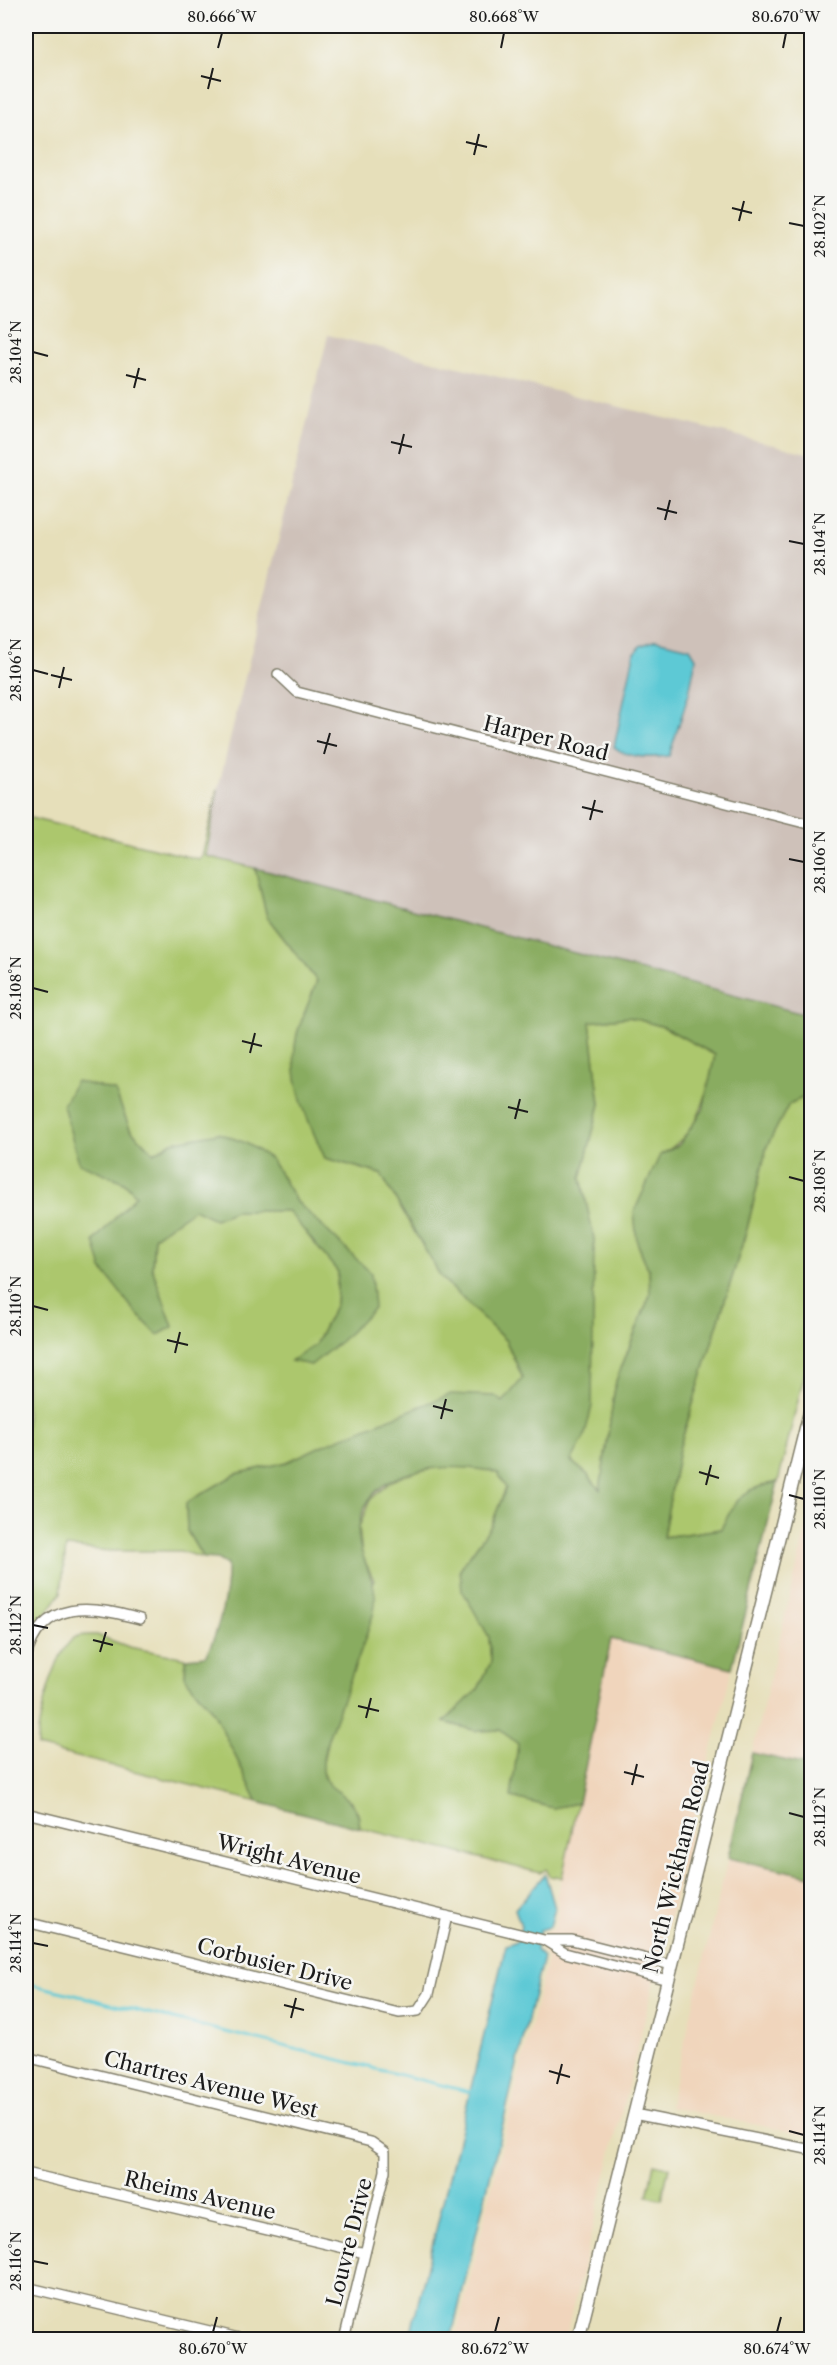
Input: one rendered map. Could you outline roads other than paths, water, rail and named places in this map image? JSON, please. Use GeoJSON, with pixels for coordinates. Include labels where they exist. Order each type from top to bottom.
{"type":"FeatureCollection","features":[{"type":"Feature","properties":{"kind":"main road","name":"North Wickham Road"},"geometry":{"type":"LineString","coordinates":[[578,2340],[812,1404]]}},
{"type":"Feature","properties":{"kind":"street","name":"Harper Road"},"geometry":{"type":"LineString","coordinates":[[279,674],[297,692],[812,825]]}},
{"type":"Feature","properties":{"kind":"street"},"geometry":{"type":"LineString","coordinates":[[26,1658],[37,1631],[52,1618],[70,1609],[101,1608],[140,1619]]}},
{"type":"Feature","properties":{"kind":"street","name":"Wright Avenue"},"geometry":{"type":"LineString","coordinates":[[26,1813],[544,1940],[572,1940],[671,1965]]}},
{"type":"Feature","properties":{"kind":"street","name":"Corbusier Drive"},"geometry":{"type":"LineString","coordinates":[[26,1922],[399,2013],[418,2011],[429,1994],[447,1916]]}},
{"type":"Feature","properties":{"kind":"street","name":"Wright Avenue"},"geometry":{"type":"LineString","coordinates":[[544,1940],[565,1953],[668,1980]]}},
{"type":"Feature","properties":{"kind":"street","name":"Chartres Avenue West"},"geometry":{"type":"LineString","coordinates":[[26,2057],[371,2142],[385,2152]]}},
{"type":"Feature","properties":{"kind":"street"},"geometry":{"type":"LineString","coordinates":[[634,2114],[812,2150]]}},
{"type":"Feature","properties":{"kind":"street","name":"Louvre Drive"},"geometry":{"type":"LineString","coordinates":[[344,2340],[385,2171],[385,2152]]}},
{"type":"Feature","properties":{"kind":"street","name":"Rheims Avenue"},"geometry":{"type":"LineString","coordinates":[[26,2174],[365,2253]]}},
{"type":"Feature","properties":{"kind":"street"},"geometry":{"type":"LineString","coordinates":[[26,2287],[247,2340]]}},
{"type":"Feature","properties":{"kind":"water"},"geometry":{"type":"Polygon","coordinates":[[[656,640],[690,648],[696,658],[689,693],[669,756],[633,756],[614,747],[634,654],[640,646],[656,640]]]}},
{"type":"Feature","properties":{"kind":"water"},"geometry":{"type":"Polygon","coordinates":[[[545,1874],[555,1908],[550,1927],[540,1930],[536,1950],[543,1957],[451,2339],[409,2340],[506,1945],[517,1941],[521,1926],[515,1909],[545,1874]]]}},
{"type":"Feature","properties":{"kind":"waterway"},"geometry":{"type":"LineString","coordinates":[[26,1983],[470,2092]]}}]}
